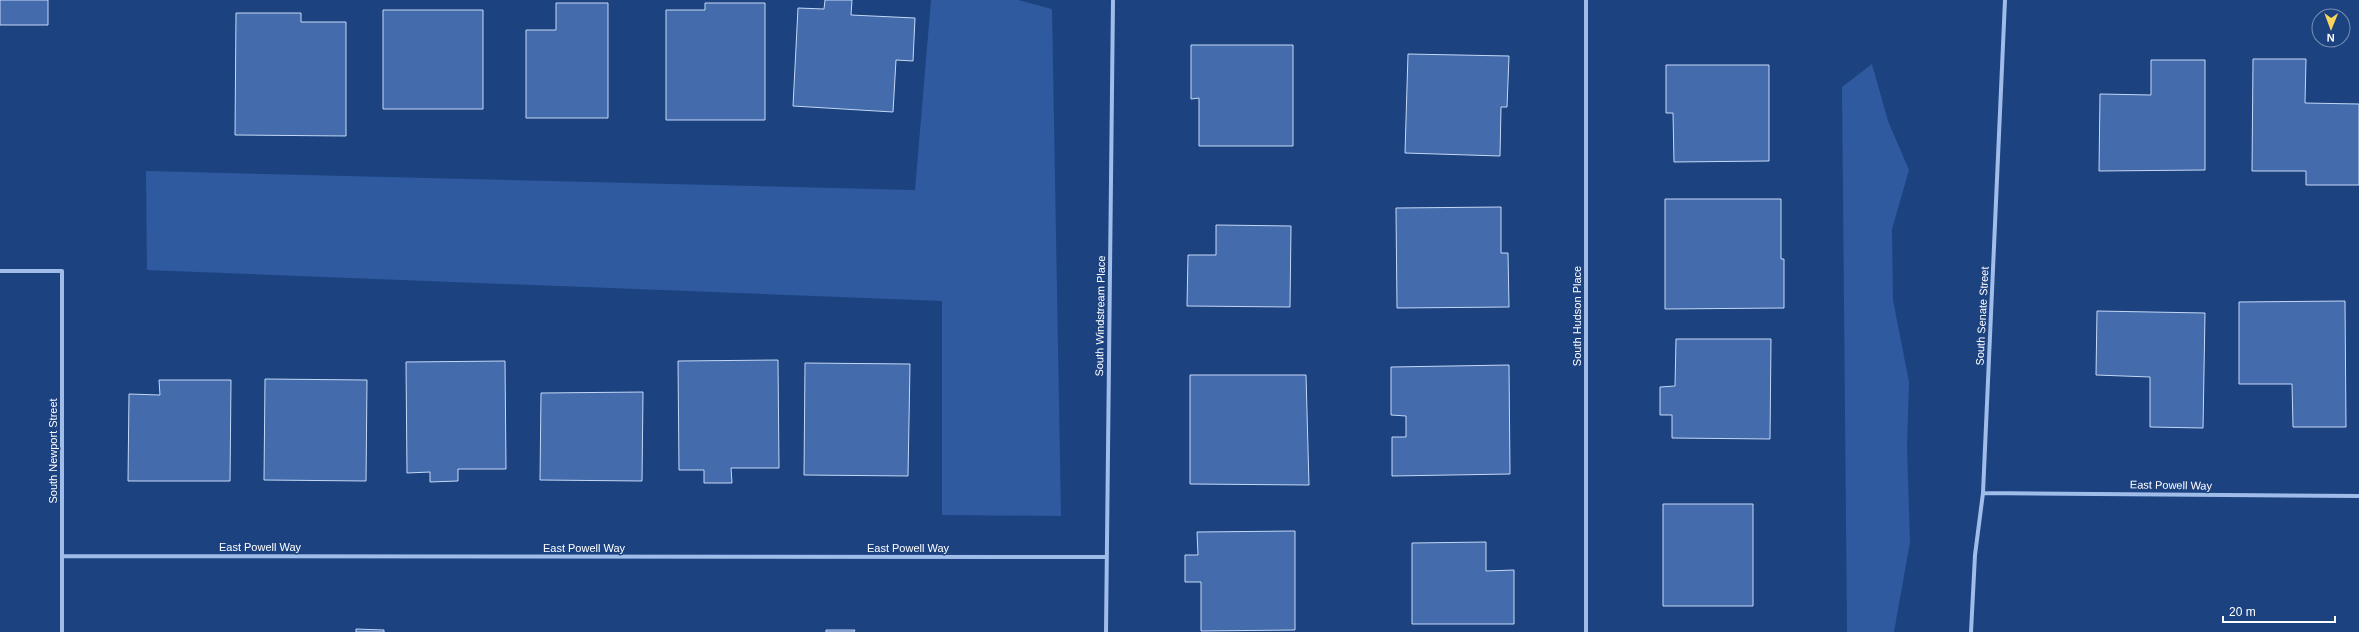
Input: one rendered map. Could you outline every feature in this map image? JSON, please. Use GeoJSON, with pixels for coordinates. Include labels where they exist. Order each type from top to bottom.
{"type":"FeatureCollection","features":[{"type":"Feature","properties":{"kind":"street","name":"South Windstream Place"},"geometry":{"type":"LineString","coordinates":[[1106,632],[1113,0]]}},
{"type":"Feature","properties":{"kind":"street","name":"South Hudson Place"},"geometry":{"type":"LineString","coordinates":[[1586,0],[1586,632]]}},
{"type":"Feature","properties":{"kind":"street","name":"South Senate Street"},"geometry":{"type":"LineString","coordinates":[[1971,632],[1975,555],[1984,493],[2005,0]]}},
{"type":"Feature","properties":{"kind":"street","name":"South Newport Street"},"geometry":{"type":"LineString","coordinates":[[0,271],[62,271],[62,632]]}},
{"type":"Feature","properties":{"kind":"street","name":"East Powell Way"},"geometry":{"type":"LineString","coordinates":[[1984,493],[2359,496]]}},
{"type":"Feature","properties":{"kind":"street","name":"East Powell Way"},"geometry":{"type":"LineString","coordinates":[[62,556],[1106,557]]}},
{"type":"Feature","properties":{"kind":"shaded area"},"geometry":{"type":"Polygon","coordinates":[[[931,0],[1018,0],[1052,9],[1061,516],[942,515],[942,301],[147,270],[146,171],[915,190],[931,0]]]}},
{"type":"Feature","properties":{"kind":"shaded area"},"geometry":{"type":"Polygon","coordinates":[[[1872,64],[1888,121],[1909,170],[1892,229],[1893,300],[1909,382],[1907,447],[1910,542],[1894,632],[1847,632],[1842,87],[1872,64]]]}},
{"type":"Feature","properties":{"kind":"building"},"geometry":{"type":"Polygon","coordinates":[[[0,0],[48,0],[48,25],[0,25],[0,0]]]}},
{"type":"Feature","properties":{"kind":"building"},"geometry":{"type":"Polygon","coordinates":[[[825,0],[852,0],[851,15],[915,18],[913,61],[896,60],[893,112],[793,106],[798,8],[824,9],[825,0]]]}},
{"type":"Feature","properties":{"kind":"building"},"geometry":{"type":"Polygon","coordinates":[[[556,3],[608,3],[608,118],[526,118],[526,30],[556,30],[556,3]]]}},
{"type":"Feature","properties":{"kind":"building"},"geometry":{"type":"Polygon","coordinates":[[[705,3],[765,3],[765,120],[666,120],[666,10],[705,10],[705,3]]]}},
{"type":"Feature","properties":{"kind":"building"},"geometry":{"type":"Polygon","coordinates":[[[383,10],[483,10],[483,109],[383,109],[383,10]]]}},
{"type":"Feature","properties":{"kind":"building"},"geometry":{"type":"Polygon","coordinates":[[[236,13],[301,13],[301,22],[346,22],[346,136],[235,135],[236,13]]]}},
{"type":"Feature","properties":{"kind":"building"},"geometry":{"type":"Polygon","coordinates":[[[1191,45],[1293,45],[1293,146],[1199,146],[1199,98],[1191,99],[1191,45]]]}},
{"type":"Feature","properties":{"kind":"building"},"geometry":{"type":"Polygon","coordinates":[[[1408,54],[1509,56],[1507,107],[1501,107],[1500,156],[1405,153],[1408,54]]]}},
{"type":"Feature","properties":{"kind":"building"},"geometry":{"type":"Polygon","coordinates":[[[2253,59],[2306,59],[2305,103],[2359,104],[2359,185],[2306,185],[2306,171],[2252,171],[2253,59]]]}},
{"type":"Feature","properties":{"kind":"building"},"geometry":{"type":"Polygon","coordinates":[[[2151,60],[2205,60],[2205,170],[2099,171],[2100,94],[2151,95],[2151,60]]]}},
{"type":"Feature","properties":{"kind":"building"},"geometry":{"type":"Polygon","coordinates":[[[1666,65],[1769,65],[1769,161],[1674,162],[1673,113],[1666,113],[1666,65]]]}},
{"type":"Feature","properties":{"kind":"building"},"geometry":{"type":"Polygon","coordinates":[[[1665,199],[1781,199],[1781,259],[1784,259],[1784,308],[1665,309],[1665,199]]]}},
{"type":"Feature","properties":{"kind":"building"},"geometry":{"type":"Polygon","coordinates":[[[1501,207],[1501,253],[1508,253],[1509,307],[1397,308],[1396,208],[1501,207]]]}},
{"type":"Feature","properties":{"kind":"building"},"geometry":{"type":"Polygon","coordinates":[[[1216,225],[1291,226],[1290,307],[1187,306],[1188,255],[1216,255],[1216,225]]]}},
{"type":"Feature","properties":{"kind":"building"},"geometry":{"type":"Polygon","coordinates":[[[2345,301],[2346,427],[2293,427],[2292,384],[2239,384],[2239,302],[2345,301]]]}},
{"type":"Feature","properties":{"kind":"building"},"geometry":{"type":"Polygon","coordinates":[[[2097,311],[2205,313],[2203,428],[2150,427],[2150,377],[2096,375],[2097,311]]]}},
{"type":"Feature","properties":{"kind":"building"},"geometry":{"type":"Polygon","coordinates":[[[1676,339],[1771,339],[1770,439],[1672,438],[1672,415],[1660,415],[1660,387],[1675,386],[1676,339]]]}},
{"type":"Feature","properties":{"kind":"building"},"geometry":{"type":"Polygon","coordinates":[[[778,360],[779,468],[731,468],[732,483],[704,483],[704,470],[679,470],[678,361],[778,360]]]}},
{"type":"Feature","properties":{"kind":"building"},"geometry":{"type":"Polygon","coordinates":[[[505,361],[506,469],[458,469],[458,481],[430,482],[430,472],[407,473],[406,362],[505,361]]]}},
{"type":"Feature","properties":{"kind":"building"},"geometry":{"type":"Polygon","coordinates":[[[805,363],[910,364],[908,476],[804,475],[805,363]]]}},
{"type":"Feature","properties":{"kind":"building"},"geometry":{"type":"Polygon","coordinates":[[[1509,365],[1510,474],[1392,476],[1392,437],[1406,437],[1406,416],[1391,415],[1391,367],[1509,365]]]}},
{"type":"Feature","properties":{"kind":"building"},"geometry":{"type":"Polygon","coordinates":[[[1190,375],[1306,375],[1309,485],[1190,484],[1190,375]]]}},
{"type":"Feature","properties":{"kind":"building"},"geometry":{"type":"Polygon","coordinates":[[[265,379],[367,380],[366,481],[264,480],[265,379]]]}},
{"type":"Feature","properties":{"kind":"building"},"geometry":{"type":"Polygon","coordinates":[[[159,380],[231,380],[230,481],[128,481],[129,394],[160,395],[159,380]]]}},
{"type":"Feature","properties":{"kind":"building"},"geometry":{"type":"Polygon","coordinates":[[[643,392],[642,481],[540,480],[541,393],[643,392]]]}},
{"type":"Feature","properties":{"kind":"building"},"geometry":{"type":"Polygon","coordinates":[[[1663,504],[1753,504],[1753,606],[1663,606],[1663,504]]]}},
{"type":"Feature","properties":{"kind":"building"},"geometry":{"type":"Polygon","coordinates":[[[1295,531],[1295,630],[1201,631],[1201,582],[1185,582],[1185,555],[1198,555],[1197,532],[1295,531]]]}},
{"type":"Feature","properties":{"kind":"building"},"geometry":{"type":"Polygon","coordinates":[[[1486,542],[1486,571],[1514,570],[1514,624],[1412,624],[1412,543],[1486,542]]]}},
{"type":"Feature","properties":{"kind":"building"},"geometry":{"type":"Polygon","coordinates":[[[356,629],[384,630],[384,632],[356,632],[356,629]]]}},
{"type":"Feature","properties":{"kind":"building"},"geometry":{"type":"Polygon","coordinates":[[[826,630],[855,630],[854,632],[826,632],[826,630]]]}}]}
